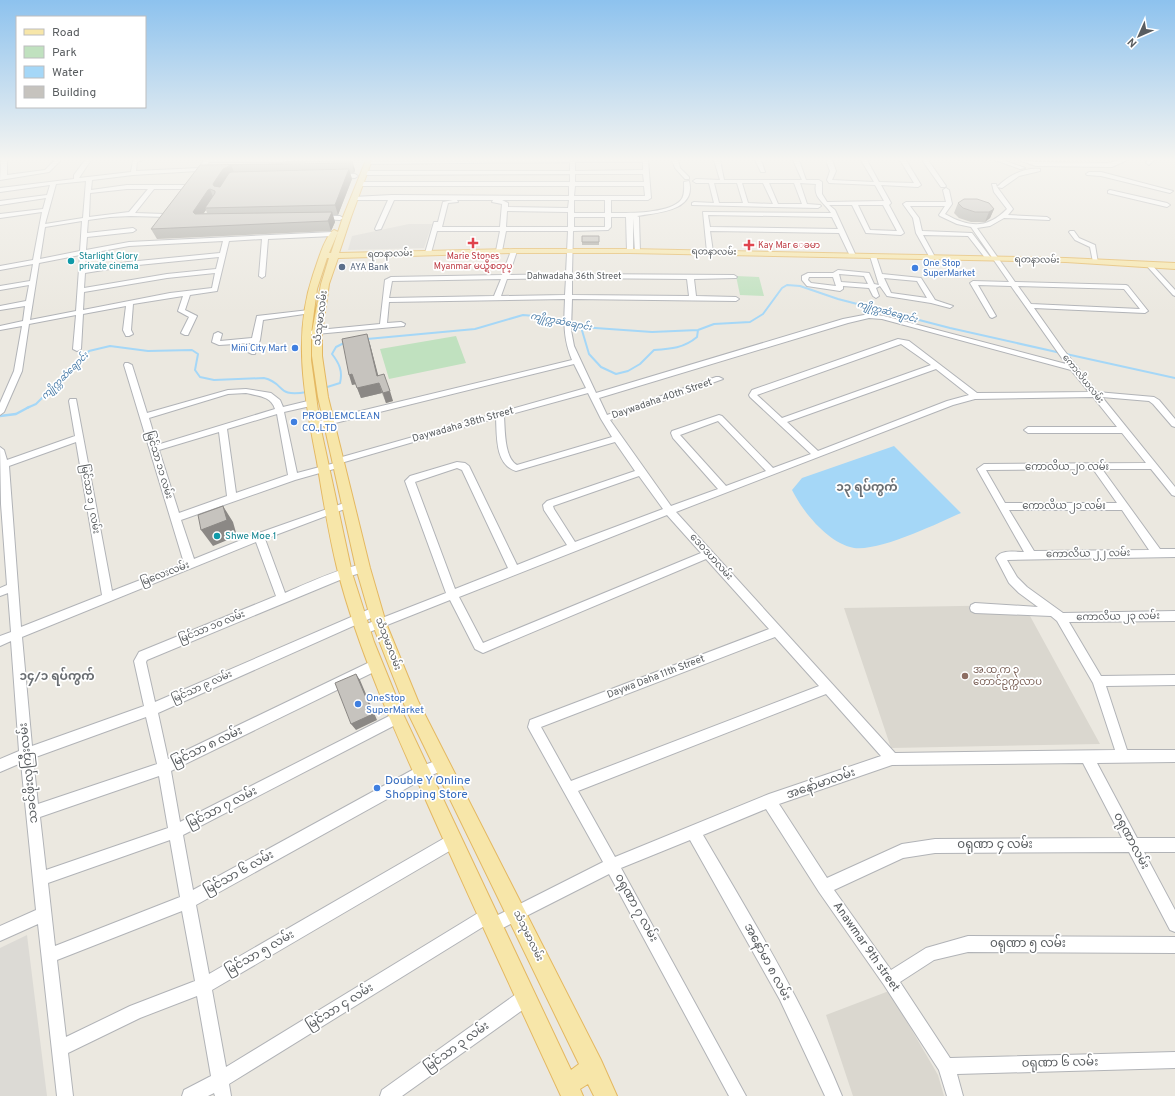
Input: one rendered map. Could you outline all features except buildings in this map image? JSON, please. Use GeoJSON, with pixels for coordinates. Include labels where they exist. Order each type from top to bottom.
{"type":"FeatureCollection","features":[{"type":"Feature","properties":{"kind":"main road","name":"သံသုမာလမ်း"},"geometry":{"type":"LineString","coordinates":[[343,211],[324,256],[313,289],[306,334],[306,360],[309,382],[316,400],[333,465],[347,505],[362,568],[377,617],[406,690],[441,765],[517,914],[606,1096]]}},
{"type":"Feature","properties":{"kind":"main road","name":"သံသုမာလမ်း"},"geometry":{"type":"LineString","coordinates":[[316,400],[320,380],[317,356],[318,332],[326,284],[350,211]]}},
{"type":"Feature","properties":{"kind":"main road","name":"ရတနာလမ်း"},"geometry":{"type":"LineString","coordinates":[[324,256],[570,250],[988,258],[1175,266]]}},
{"type":"Feature","properties":{"kind":"main road","name":"သံသုမာလမ်း"},"geometry":{"type":"LineString","coordinates":[[333,465],[331,509],[346,573],[361,624],[376,665],[397,718],[422,773],[570,1091]]}},
{"type":"Feature","properties":{"kind":"main road"},"geometry":{"type":"LineString","coordinates":[[570,1091],[593,1068]]}},
{"type":"Feature","properties":{"kind":"street"},"geometry":{"type":"LineString","coordinates":[[0,217],[38,211]]}},
{"type":"Feature","properties":{"kind":"street"},"geometry":{"type":"LineString","coordinates":[[1,411],[18,371],[35,262],[45,211]]}},
{"type":"Feature","properties":{"kind":"street"},"geometry":{"type":"LineString","coordinates":[[76,349],[82,253],[87,211]]}},
{"type":"Feature","properties":{"kind":"street"},"geometry":{"type":"LineString","coordinates":[[161,222],[169,211]]}},
{"type":"Feature","properties":{"kind":"street"},"geometry":{"type":"LineString","coordinates":[[378,229],[386,211]]}},
{"type":"Feature","properties":{"kind":"street"},"geometry":{"type":"LineString","coordinates":[[436,229],[440,211]]}},
{"type":"Feature","properties":{"kind":"street"},"geometry":{"type":"LineString","coordinates":[[428,253],[443,211]]}},
{"type":"Feature","properties":{"kind":"street"},"geometry":{"type":"LineString","coordinates":[[499,251],[503,229],[504,211]]}},
{"type":"Feature","properties":{"kind":"street"},"geometry":{"type":"LineString","coordinates":[[552,211],[629,215],[658,211]]}},
{"type":"Feature","properties":{"kind":"street"},"geometry":{"type":"LineString","coordinates":[[436,229],[607,228],[609,211]]}},
{"type":"Feature","properties":{"kind":"street"},"geometry":{"type":"LineString","coordinates":[[629,215],[636,217],[656,216],[673,211]]}},
{"type":"Feature","properties":{"kind":"street"},"geometry":{"type":"LineString","coordinates":[[858,211],[868,232],[901,233],[891,211]]}},
{"type":"Feature","properties":{"kind":"street"},"geometry":{"type":"LineString","coordinates":[[911,211],[916,218],[919,233],[932,257]]}},
{"type":"Feature","properties":{"kind":"street"},"geometry":{"type":"LineString","coordinates":[[944,211],[942,215],[973,226],[992,224],[1007,211]]}},
{"type":"Feature","properties":{"kind":"street","name":"ဒေဝဒဟလမ်း"},"geometry":{"type":"LineString","coordinates":[[571,212],[567,330],[570,346],[591,394],[616,438],[670,510],[892,759]]}},
{"type":"Feature","properties":{"kind":"street"},"geometry":{"type":"LineString","coordinates":[[710,252],[705,215],[707,213],[833,212],[853,256]]}},
{"type":"Feature","properties":{"kind":"street"},"geometry":{"type":"LineString","coordinates":[[42,226],[86,218],[131,214],[165,216]]}},
{"type":"Feature","properties":{"kind":"street"},"geometry":{"type":"LineString","coordinates":[[629,215],[634,251]]}},
{"type":"Feature","properties":{"kind":"street"},"geometry":{"type":"LineString","coordinates":[[1003,216],[1048,219]]}},
{"type":"Feature","properties":{"kind":"street"},"geometry":{"type":"LineString","coordinates":[[634,251],[636,217]]}},
{"type":"Feature","properties":{"kind":"street"},"geometry":{"type":"LineString","coordinates":[[317,218],[340,218]]}},
{"type":"Feature","properties":{"kind":"street","name":"ကောလိယလမ်း"},"geometry":{"type":"LineString","coordinates":[[973,226],[1060,351],[1175,493]]}},
{"type":"Feature","properties":{"kind":"street"},"geometry":{"type":"LineString","coordinates":[[707,229],[842,231]]}},
{"type":"Feature","properties":{"kind":"street"},"geometry":{"type":"LineString","coordinates":[[84,235],[133,230]]}},
{"type":"Feature","properties":{"kind":"street"},"geometry":{"type":"LineString","coordinates":[[1072,232],[1077,239],[1093,246],[1096,262]]}},
{"type":"Feature","properties":{"kind":"street"},"geometry":{"type":"LineString","coordinates":[[919,233],[970,234],[988,258]]}},
{"type":"Feature","properties":{"kind":"street"},"geometry":{"type":"LineString","coordinates":[[0,268],[147,241],[226,240],[333,234]]}},
{"type":"Feature","properties":{"kind":"street"},"geometry":{"type":"LineString","coordinates":[[262,276],[265,238]]}},
{"type":"Feature","properties":{"kind":"street"},"geometry":{"type":"LineString","coordinates":[[0,328],[130,302],[215,290],[226,240]]}},
{"type":"Feature","properties":{"kind":"street"},"geometry":{"type":"LineString","coordinates":[[497,298],[514,251]]}},
{"type":"Feature","properties":{"kind":"street"},"geometry":{"type":"LineString","coordinates":[[82,272],[128,264],[223,255]]}},
{"type":"Feature","properties":{"kind":"street"},"geometry":{"type":"LineString","coordinates":[[873,256],[883,286],[889,295],[932,301],[950,306]]}},
{"type":"Feature","properties":{"kind":"street"},"geometry":{"type":"LineString","coordinates":[[1148,264],[1175,294]]}},
{"type":"Feature","properties":{"kind":"street"},"geometry":{"type":"LineString","coordinates":[[80,292],[167,276],[219,271]]}},
{"type":"Feature","properties":{"kind":"street"},"geometry":{"type":"LineString","coordinates":[[876,296],[872,285],[867,274],[838,272],[836,275],[805,276],[806,283],[812,286],[840,289],[872,285],[883,286]]}},
{"type":"Feature","properties":{"kind":"street"},"geometry":{"type":"LineString","coordinates":[[836,275],[840,289]]}},
{"type":"Feature","properties":{"kind":"street","name":"Dahwadaha 36th Street"},"geometry":{"type":"LineString","coordinates":[[386,300],[388,280],[390,279],[570,276],[734,277]]}},
{"type":"Feature","properties":{"kind":"street"},"geometry":{"type":"LineString","coordinates":[[690,276],[694,299]]}},
{"type":"Feature","properties":{"kind":"street"},"geometry":{"type":"LineString","coordinates":[[880,276],[919,279],[932,301]]}},
{"type":"Feature","properties":{"kind":"street"},"geometry":{"type":"LineString","coordinates":[[0,288],[33,282]]}},
{"type":"Feature","properties":{"kind":"street"},"geometry":{"type":"LineString","coordinates":[[992,316],[973,283],[1126,288],[1145,311],[1029,306]]}},
{"type":"Feature","properties":{"kind":"street"},"geometry":{"type":"LineString","coordinates":[[1166,285],[1175,287]]}},
{"type":"Feature","properties":{"kind":"street"},"geometry":{"type":"LineString","coordinates":[[186,333],[193,316],[182,311],[187,293]]}},
{"type":"Feature","properties":{"kind":"street"},"geometry":{"type":"LineString","coordinates":[[383,326],[386,300],[569,297],[736,299]]}},
{"type":"Feature","properties":{"kind":"street"},"geometry":{"type":"LineString","coordinates":[[129,334],[127,330],[130,302]]}},
{"type":"Feature","properties":{"kind":"street"},"geometry":{"type":"LineString","coordinates":[[0,308],[29,303]]}},
{"type":"Feature","properties":{"kind":"street"},"geometry":{"type":"LineString","coordinates":[[252,352],[260,318],[310,312]]}},
{"type":"Feature","properties":{"kind":"street","name":"Daywadaha 38th Street"},"geometry":{"type":"LineString","coordinates":[[175,518],[293,477],[500,414],[591,394],[846,321],[869,316],[882,317],[1071,365]]}},
{"type":"Feature","properties":{"kind":"street"},"geometry":{"type":"LineString","coordinates":[[306,334],[401,324]]}},
{"type":"Feature","properties":{"kind":"street"},"geometry":{"type":"LineString","coordinates":[[218,334],[216,342],[220,343],[256,340]]}},
{"type":"Feature","properties":{"kind":"street"},"geometry":{"type":"LineString","coordinates":[[817,455],[753,395],[755,392],[898,342],[906,343],[938,366],[975,396]]}},
{"type":"Feature","properties":{"kind":"street"},"geometry":{"type":"LineString","coordinates":[[322,423],[576,361]]}},
{"type":"Feature","properties":{"kind":"street","name":"မြင်သာ ၁၁ လမ်း"},"geometry":{"type":"LineString","coordinates":[[128,365],[190,564]]}},
{"type":"Feature","properties":{"kind":"street"},"geometry":{"type":"LineString","coordinates":[[781,421],[938,366]]}},
{"type":"Feature","properties":{"kind":"street","name":"Daywadaha 40th Street"},"geometry":{"type":"LineString","coordinates":[[605,419],[719,379]]}},
{"type":"Feature","properties":{"kind":"street"},"geometry":{"type":"LineString","coordinates":[[144,417],[228,392],[246,391],[268,395],[277,402],[280,410],[293,477]]}},
{"type":"Feature","properties":{"kind":"street","name":"မြင်သာ ၉ လမ်း"},"geometry":{"type":"LineString","coordinates":[[0,766],[26,754],[150,710],[377,617],[452,594],[950,403],[975,396],[1095,394],[1151,398],[1175,424]]}},
{"type":"Feature","properties":{"kind":"street"},"geometry":{"type":"LineString","coordinates":[[154,449],[316,400]]}},
{"type":"Feature","properties":{"kind":"street","name":"မြင်သာ ၁၂ လမ်း"},"geometry":{"type":"LineString","coordinates":[[73,401],[108,597]]}},
{"type":"Feature","properties":{"kind":"street"},"geometry":{"type":"LineString","coordinates":[[500,414],[505,457],[509,465],[516,468],[616,438]]}},
{"type":"Feature","properties":{"kind":"street"},"geometry":{"type":"LineString","coordinates":[[724,490],[675,433],[719,418],[772,472]]}},
{"type":"Feature","properties":{"kind":"street"},"geometry":{"type":"LineString","coordinates":[[223,428],[232,499]]}},
{"type":"Feature","properties":{"kind":"street"},"geometry":{"type":"LineString","coordinates":[[1028,430],[1124,430]]}},
{"type":"Feature","properties":{"kind":"street"},"geometry":{"type":"LineString","coordinates":[[2,465],[79,438]]}},
{"type":"Feature","properties":{"kind":"street","name":"သခင်ဖိုးလှကြီးလမ်း"},"geometry":{"type":"LineString","coordinates":[[0,450],[3,505],[13,587],[15,635],[26,754],[65,1096]]}},
{"type":"Feature","properties":{"kind":"street"},"geometry":{"type":"LineString","coordinates":[[514,570],[466,468],[462,465],[457,465],[417,476],[410,481],[452,594],[479,646],[483,648],[708,554]]}},
{"type":"Feature","properties":{"kind":"street","name":"ကောလိယ ၂၀ လမ်း"},"geometry":{"type":"LineString","coordinates":[[1004,506],[981,469],[984,467],[1153,466]]}},
{"type":"Feature","properties":{"kind":"street"},"geometry":{"type":"LineString","coordinates":[[1096,467],[1157,553]]}},
{"type":"Feature","properties":{"kind":"street"},"geometry":{"type":"LineString","coordinates":[[573,547],[549,510],[548,505],[550,503],[641,472]]}},
{"type":"Feature","properties":{"kind":"street","name":"မြလေးလမ်း"},"geometry":{"type":"LineString","coordinates":[[0,641],[190,564],[331,509],[347,505]]}},
{"type":"Feature","properties":{"kind":"street"},"geometry":{"type":"LineString","coordinates":[[1004,506],[1031,555]]}},
{"type":"Feature","properties":{"kind":"street","name":"ကောလိယ ၂၁ လမ်း"},"geometry":{"type":"LineString","coordinates":[[1004,506],[1124,507]]}},
{"type":"Feature","properties":{"kind":"street"},"geometry":{"type":"LineString","coordinates":[[259,537],[282,599]]}},
{"type":"Feature","properties":{"kind":"street","name":"ကောလိယ ၂၂ လမ်း"},"geometry":{"type":"LineString","coordinates":[[1057,615],[1023,590],[1013,580],[1001,558],[1003,556],[1175,553]]}},
{"type":"Feature","properties":{"kind":"street","name":"မြင်သာ ၁၀ လမ်း"},"geometry":{"type":"LineString","coordinates":[[150,710],[140,661],[143,656],[346,573],[362,568]]}},
{"type":"Feature","properties":{"kind":"street"},"geometry":{"type":"LineString","coordinates":[[0,592],[13,587]]}},
{"type":"Feature","properties":{"kind":"street","name":"ကောလိယ ၂၃ လမ်း"},"geometry":{"type":"LineString","coordinates":[[975,608],[1057,615],[1175,616]]}},
{"type":"Feature","properties":{"kind":"street"},"geometry":{"type":"LineString","coordinates":[[1057,615],[1098,681],[1123,756]]}},
{"type":"Feature","properties":{"kind":"street","name":"Daywa Daha 11th Street"},"geometry":{"type":"LineString","coordinates":[[536,722],[777,631]]}},
{"type":"Feature","properties":{"kind":"street","name":"မြင်သာ ၈ လမ်း"},"geometry":{"type":"LineString","coordinates":[[32,813],[164,768],[376,665]]}},
{"type":"Feature","properties":{"kind":"street"},"geometry":{"type":"LineString","coordinates":[[1098,681],[1175,680]]}},
{"type":"Feature","properties":{"kind":"street"},"geometry":{"type":"LineString","coordinates":[[569,788],[828,688]]}},
{"type":"Feature","properties":{"kind":"street"},"geometry":{"type":"LineString","coordinates":[[150,710],[164,768],[222,1088]]}},
{"type":"Feature","properties":{"kind":"street","name":"မြင်သာ ၇ လမ်း"},"geometry":{"type":"LineString","coordinates":[[40,879],[175,832],[397,718]]}},
{"type":"Feature","properties":{"kind":"street","name":"၀ရုဏာ ၇ လမ်း"},"geometry":{"type":"LineString","coordinates":[[536,722],[534,727],[612,865],[738,1096]]}},
{"type":"Feature","properties":{"kind":"street","name":"အနော်မာလမ်း"},"geometry":{"type":"LineString","coordinates":[[490,920],[517,914],[612,865],[693,831],[769,801],[892,759],[1175,756]]}},
{"type":"Feature","properties":{"kind":"street","name":"၀ရုဏာလမ်း"},"geometry":{"type":"LineString","coordinates":[[1087,757],[1175,925]]}},
{"type":"Feature","properties":{"kind":"street","name":"မြင်သာ ၆ လမ်း"},"geometry":{"type":"LineString","coordinates":[[49,956],[188,901],[422,773],[441,765]]}},
{"type":"Feature","properties":{"kind":"street","name":"Anawmar 9th street"},"geometry":{"type":"LineString","coordinates":[[769,801],[824,887],[890,980],[946,1066],[955,1096]]}},
{"type":"Feature","properties":{"kind":"street","name":"အနော်မာ ၈ လမ်း"},"geometry":{"type":"LineString","coordinates":[[693,831],[755,937],[820,1062],[834,1096]]}},
{"type":"Feature","properties":{"kind":"street","name":"မြင်သာ ၅ လမ်း"},"geometry":{"type":"LineString","coordinates":[[59,1050],[136,1012],[203,986],[453,841]]}},
{"type":"Feature","properties":{"kind":"street","name":"၀ရုဏာ ၄ လမ်း"},"geometry":{"type":"LineString","coordinates":[[824,887],[902,851],[935,846],[1175,844]]}},
{"type":"Feature","properties":{"kind":"street"},"geometry":{"type":"LineString","coordinates":[[0,934],[44,914]]}},
{"type":"Feature","properties":{"kind":"street","name":"မြင်သာ ၄ လမ်း"},"geometry":{"type":"LineString","coordinates":[[190,1096],[222,1088],[490,920]]}},
{"type":"Feature","properties":{"kind":"street","name":"၀ရုဏာ ၅ လမ်း"},"geometry":{"type":"LineString","coordinates":[[890,980],[931,953],[968,944],[1175,945]]}},
{"type":"Feature","properties":{"kind":"street","name":"မြင်သာ ၃ လမ်း"},"geometry":{"type":"LineString","coordinates":[[388,1096],[526,998]]}},
{"type":"Feature","properties":{"kind":"street","name":"၀ရုဏာ ၆ လမ်း"},"geometry":{"type":"LineString","coordinates":[[946,1066],[1175,1060]]}},
{"type":"Feature","properties":{"kind":"shaded area"},"geometry":{"type":"Polygon","coordinates":[[[409,224],[432,224],[424,248],[348,250],[352,236],[409,224]]]}},
{"type":"Feature","properties":{"kind":"shaded area","name":"အ.ထ.က ၃ တောင်ဥက္ကလာပ"},"geometry":{"type":"Polygon","coordinates":[[[1024,605],[1100,744],[891,748],[844,608],[1024,605]]]}},
{"type":"Feature","properties":{"kind":"shaded area"},"geometry":{"type":"Polygon","coordinates":[[[27,935],[47,1096],[0,1096],[0,948],[27,935]]]}},
{"type":"Feature","properties":{"kind":"shaded area"},"geometry":{"type":"Polygon","coordinates":[[[889,991],[938,1075],[944,1096],[853,1096],[826,1015],[889,991]]]}},
{"type":"Feature","properties":{"kind":"green space"},"geometry":{"type":"Polygon","coordinates":[[[736,276],[759,277],[764,296],[740,295],[736,276]]]}},
{"type":"Feature","properties":{"kind":"green space"},"geometry":{"type":"Polygon","coordinates":[[[456,336],[466,363],[389,379],[380,349],[456,336]]]}},
{"type":"Feature","properties":{"kind":"water"},"geometry":{"type":"Polygon","coordinates":[[[894,446],[961,513],[906,537],[874,546],[860,548],[850,547],[824,532],[802,507],[792,490],[802,478],[894,446]]]}},
{"type":"Feature","properties":{"kind":"waterway","name":"ကျိုက္ကဆံချောင်း"},"geometry":{"type":"LineString","coordinates":[[698,330],[714,324],[750,322],[763,314],[782,288],[787,285],[800,286],[838,299],[950,328],[1061,353]]}},
{"type":"Feature","properties":{"kind":"waterway","name":"ကျိုက္ကဆံချောင်း"},"geometry":{"type":"LineString","coordinates":[[367,339],[475,329],[523,315],[546,317],[581,327]]}},
{"type":"Feature","properties":{"kind":"waterway","name":"ကျိုက္ကဆံချောင်း"},"geometry":{"type":"LineString","coordinates":[[581,327],[652,332],[698,330]]}},
{"type":"Feature","properties":{"kind":"waterway"},"geometry":{"type":"LineString","coordinates":[[581,327],[589,354],[601,367],[616,374],[628,371],[640,364],[654,350],[672,348],[687,344],[697,337],[698,330]]}},
{"type":"Feature","properties":{"kind":"waterway","name":"ကျိုက္ကဆံချောင်း"},"geometry":{"type":"LineString","coordinates":[[324,388],[340,383],[340,367],[332,354],[336,347],[346,342]]}},
{"type":"Feature","properties":{"kind":"waterway","name":"ကျိုက္ကဆံချောင်း"},"geometry":{"type":"LineString","coordinates":[[28,408],[36,404],[89,351],[110,346],[148,351],[192,350],[198,354],[195,370],[200,377],[214,380],[264,378],[276,383],[285,392],[307,392]]}},
{"type":"Feature","properties":{"kind":"waterway","name":"ကျိုက္ကဆံချောင်း"},"geometry":{"type":"LineString","coordinates":[[1066,354],[1175,378]]}},
{"type":"Feature","properties":{"kind":"waterway","name":"ကျိုက္ကဆံချောင်း"},"geometry":{"type":"LineString","coordinates":[[0,416],[16,414],[28,408]]}},
{"type":"Feature","properties":{"kind":"place","name":"Marie Stopes Myanmar မယ္ရီစတုပ္"},"geometry":{"type":"Point","coordinates":[473,243]}},
{"type":"Feature","properties":{"kind":"place","name":"Kay Mar ေခမာ"},"geometry":{"type":"Point","coordinates":[749,245]}},
{"type":"Feature","properties":{"kind":"place","name":"Starlight Glory private cinema"},"geometry":{"type":"Point","coordinates":[71,261]}},
{"type":"Feature","properties":{"kind":"place","name":"AYA Bank"},"geometry":{"type":"Point","coordinates":[342,267]}},
{"type":"Feature","properties":{"kind":"place","name":"One Stop SuperMarket"},"geometry":{"type":"Point","coordinates":[915,268]}},
{"type":"Feature","properties":{"kind":"place","name":"Mini City Mart"},"geometry":{"type":"Point","coordinates":[295,348]}},
{"type":"Feature","properties":{"kind":"place","name":"PROBLEMCLEAN CO.,LTD"},"geometry":{"type":"Point","coordinates":[294,422]}},
{"type":"Feature","properties":{"kind":"place","name":"Shwe Moe 1"},"geometry":{"type":"Point","coordinates":[217,536]}},
{"type":"Feature","properties":{"kind":"place","name":"အ.ထ.က ၃ တောင်ဥက္ကလာပ"},"geometry":{"type":"Point","coordinates":[965,676]}},
{"type":"Feature","properties":{"kind":"place","name":"OneStop SuperMarket"},"geometry":{"type":"Point","coordinates":[358,704]}},
{"type":"Feature","properties":{"kind":"place","name":"Double Y Online Shopping Store"},"geometry":{"type":"Point","coordinates":[377,788]}},
{"type":"Feature","properties":{"kind":"district","name":"၁၃ ရပ်ကွက်"},"geometry":{"type":"Point","coordinates":[867,488]}},
{"type":"Feature","properties":{"kind":"district","name":"၁၄/၁ ရပ်ကွက်"},"geometry":{"type":"Point","coordinates":[57,677]}}]}
